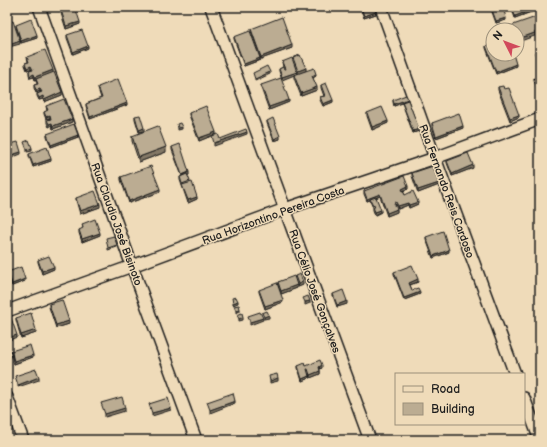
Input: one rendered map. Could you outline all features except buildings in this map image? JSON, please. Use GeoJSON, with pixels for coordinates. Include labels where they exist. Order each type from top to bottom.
{"type":"FeatureCollection","features":[{"type":"Feature","properties":{"kind":"street","name":"Rua Claudio José Bisinoto"},"geometry":{"type":"LineString","coordinates":[[40,7],[132,266],[196,440]]}},
{"type":"Feature","properties":{"kind":"street","name":"Rua Célio José Gonçalves"},"geometry":{"type":"LineString","coordinates":[[211,7],[370,440]]}},
{"type":"Feature","properties":{"kind":"street","name":"Rua Fernando Reis Cardoso"},"geometry":{"type":"LineString","coordinates":[[381,7],[515,373]]}},
{"type":"Feature","properties":{"kind":"street","name":"Rua Horizontino Pereira Costa"},"geometry":{"type":"LineString","coordinates":[[7,311],[285,209],[435,158],[540,119]]}},
{"type":"Feature","properties":{"kind":"street"},"geometry":{"type":"LineString","coordinates":[[7,396],[23,440]]}},
{"type":"Feature","properties":{"kind":"street"},"geometry":{"type":"LineString","coordinates":[[525,401],[540,440]]}}]}
